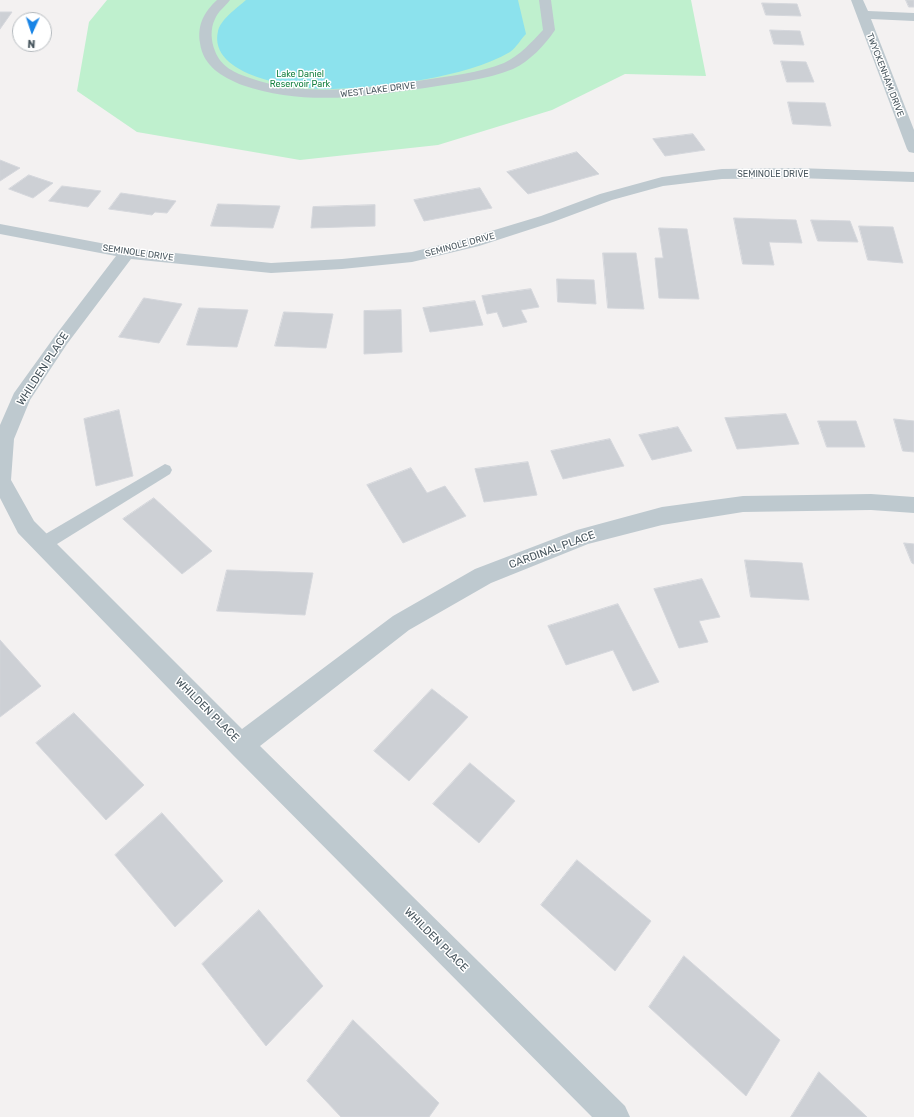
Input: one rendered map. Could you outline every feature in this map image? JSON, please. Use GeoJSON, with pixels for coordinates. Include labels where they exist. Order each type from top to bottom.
{"type":"FeatureCollection","features":[{"type":"Feature","properties":{"kind":"street","name":"WEST LAKE DRIVE"},"geometry":{"type":"LineString","coordinates":[[224,0],[212,10],[204,30],[208,52],[220,68],[248,82],[288,93],[335,94],[395,88],[467,77],[510,65],[537,44],[549,30],[545,0]]}},
{"type":"Feature","properties":{"kind":"street","name":"TWYCKENHAM DRIVE"},"geometry":{"type":"LineString","coordinates":[[857,0],[914,149]]}},
{"type":"Feature","properties":{"kind":"street"},"geometry":{"type":"LineString","coordinates":[[862,15],[914,17]]}},
{"type":"Feature","properties":{"kind":"street","name":"SEMINOLE DRIVE"},"geometry":{"type":"LineString","coordinates":[[0,229],[127,253],[271,268],[342,264],[412,257],[473,242],[547,219],[606,197],[662,182],[729,174],[797,173],[914,177]]}},
{"type":"Feature","properties":{"kind":"street","name":"WHILDEN PLACE"},"geometry":{"type":"LineString","coordinates":[[127,253],[61,340],[21,398],[4,439],[1,480],[26,527],[241,745],[614,1117]]}},
{"type":"Feature","properties":{"kind":"street","name":"CARDINAL PLACE"},"geometry":{"type":"LineString","coordinates":[[241,745],[401,623],[483,576],[586,536],[662,516],[743,504],[871,502],[914,505]]}},
{"type":"Feature","properties":{"kind":"lane"},"geometry":{"type":"LineString","coordinates":[[43,544],[165,470]]}},
{"type":"Feature","properties":{"kind":"green space","name":"Lake Daniel Reservoir Park"},"geometry":{"type":"Polygon","coordinates":[[[107,0],[691,0],[706,76],[625,74],[552,110],[438,145],[300,160],[137,132],[77,91],[89,22],[107,0]]]}},
{"type":"Feature","properties":{"kind":"water"},"geometry":{"type":"Polygon","coordinates":[[[246,0],[518,0],[526,34],[510,52],[492,61],[448,75],[424,80],[354,88],[319,89],[301,87],[260,78],[242,70],[227,60],[219,47],[218,31],[222,22],[246,0]]]}},
{"type":"Feature","properties":{"kind":"building"},"geometry":{"type":"Polygon","coordinates":[[[906,0],[914,0],[914,7],[909,7],[906,0]]]}},
{"type":"Feature","properties":{"kind":"building"},"geometry":{"type":"Polygon","coordinates":[[[762,3],[797,4],[801,16],[766,15],[762,3]]]}},
{"type":"Feature","properties":{"kind":"building"},"geometry":{"type":"Polygon","coordinates":[[[0,12],[12,12],[0,29],[0,12]]]}},
{"type":"Feature","properties":{"kind":"building"},"geometry":{"type":"Polygon","coordinates":[[[770,30],[800,31],[804,45],[774,44],[770,30]]]}},
{"type":"Feature","properties":{"kind":"building"},"geometry":{"type":"Polygon","coordinates":[[[781,61],[806,62],[814,82],[787,82],[781,61]]]}},
{"type":"Feature","properties":{"kind":"building"},"geometry":{"type":"Polygon","coordinates":[[[788,102],[825,103],[831,126],[793,124],[788,102]]]}},
{"type":"Feature","properties":{"kind":"building"},"geometry":{"type":"Polygon","coordinates":[[[693,134],[705,150],[665,156],[653,139],[693,134]]]}},
{"type":"Feature","properties":{"kind":"building"},"geometry":{"type":"Polygon","coordinates":[[[577,152],[599,174],[528,194],[507,172],[577,152]]]}},
{"type":"Feature","properties":{"kind":"building"},"geometry":{"type":"Polygon","coordinates":[[[0,160],[20,168],[0,181],[0,160]]]}},
{"type":"Feature","properties":{"kind":"building"},"geometry":{"type":"Polygon","coordinates":[[[29,175],[53,183],[33,198],[9,189],[29,175]]]}},
{"type":"Feature","properties":{"kind":"building"},"geometry":{"type":"Polygon","coordinates":[[[62,186],[101,191],[88,207],[49,201],[62,186]]]}},
{"type":"Feature","properties":{"kind":"building"},"geometry":{"type":"Polygon","coordinates":[[[480,188],[492,208],[424,221],[414,200],[480,188]]]}},
{"type":"Feature","properties":{"kind":"building"},"geometry":{"type":"Polygon","coordinates":[[[121,193],[176,201],[167,213],[155,212],[152,215],[109,209],[121,193]]]}},
{"type":"Feature","properties":{"kind":"building"},"geometry":{"type":"Polygon","coordinates":[[[218,204],[280,206],[273,228],[211,226],[218,204]]]}},
{"type":"Feature","properties":{"kind":"building"},"geometry":{"type":"Polygon","coordinates":[[[375,205],[375,226],[311,228],[313,207],[375,205]]]}},
{"type":"Feature","properties":{"kind":"building"},"geometry":{"type":"Polygon","coordinates":[[[734,218],[796,220],[802,243],[769,242],[774,265],[743,264],[734,218]]]}},
{"type":"Feature","properties":{"kind":"building"},"geometry":{"type":"Polygon","coordinates":[[[811,220],[850,221],[858,242],[818,241],[811,220]]]}},
{"type":"Feature","properties":{"kind":"building"},"geometry":{"type":"Polygon","coordinates":[[[859,226],[893,227],[903,263],[868,260],[859,226]]]}},
{"type":"Feature","properties":{"kind":"building"},"geometry":{"type":"Polygon","coordinates":[[[659,228],[687,229],[699,299],[659,298],[655,258],[663,258],[659,228]]]}},
{"type":"Feature","properties":{"kind":"building"},"geometry":{"type":"Polygon","coordinates":[[[603,253],[636,253],[644,309],[608,308],[603,253]]]}},
{"type":"Feature","properties":{"kind":"building"},"geometry":{"type":"Polygon","coordinates":[[[557,279],[594,280],[596,304],[558,302],[557,279]]]}},
{"type":"Feature","properties":{"kind":"building"},"geometry":{"type":"Polygon","coordinates":[[[531,289],[539,307],[521,310],[527,322],[503,327],[497,312],[487,314],[482,296],[531,289]]]}},
{"type":"Feature","properties":{"kind":"building"},"geometry":{"type":"Polygon","coordinates":[[[144,298],[182,304],[159,343],[119,337],[144,298]]]}},
{"type":"Feature","properties":{"kind":"building"},"geometry":{"type":"Polygon","coordinates":[[[475,301],[483,325],[430,332],[423,308],[475,301]]]}},
{"type":"Feature","properties":{"kind":"building"},"geometry":{"type":"Polygon","coordinates":[[[199,308],[248,310],[237,347],[187,345],[199,308]]]}},
{"type":"Feature","properties":{"kind":"building"},"geometry":{"type":"Polygon","coordinates":[[[401,310],[402,352],[364,354],[364,311],[401,310]]]}},
{"type":"Feature","properties":{"kind":"building"},"geometry":{"type":"Polygon","coordinates":[[[284,312],[333,314],[326,348],[275,346],[284,312]]]}},
{"type":"Feature","properties":{"kind":"building"},"geometry":{"type":"Polygon","coordinates":[[[119,410],[133,476],[96,486],[84,419],[119,410]]]}},
{"type":"Feature","properties":{"kind":"building"},"geometry":{"type":"Polygon","coordinates":[[[786,414],[799,444],[737,449],[725,418],[786,414]]]}},
{"type":"Feature","properties":{"kind":"building"},"geometry":{"type":"Polygon","coordinates":[[[894,419],[914,421],[914,452],[903,451],[894,419]]]}},
{"type":"Feature","properties":{"kind":"building"},"geometry":{"type":"Polygon","coordinates":[[[818,421],[856,421],[865,447],[827,447],[818,421]]]}},
{"type":"Feature","properties":{"kind":"building"},"geometry":{"type":"Polygon","coordinates":[[[678,427],[692,451],[652,460],[639,435],[678,427]]]}},
{"type":"Feature","properties":{"kind":"building"},"geometry":{"type":"Polygon","coordinates":[[[610,439],[624,466],[563,479],[551,451],[610,439]]]}},
{"type":"Feature","properties":{"kind":"building"},"geometry":{"type":"Polygon","coordinates":[[[528,462],[537,495],[484,502],[475,469],[528,462]]]}},
{"type":"Feature","properties":{"kind":"building"},"geometry":{"type":"Polygon","coordinates":[[[411,468],[427,493],[445,486],[466,516],[403,543],[367,485],[411,468]]]}},
{"type":"Feature","properties":{"kind":"building"},"geometry":{"type":"Polygon","coordinates":[[[154,498],[212,551],[182,574],[123,519],[154,498]]]}},
{"type":"Feature","properties":{"kind":"building"},"geometry":{"type":"Polygon","coordinates":[[[904,543],[914,544],[914,564],[912,563],[904,543]]]}},
{"type":"Feature","properties":{"kind":"building"},"geometry":{"type":"Polygon","coordinates":[[[745,560],[802,563],[809,600],[751,597],[745,560]]]}},
{"type":"Feature","properties":{"kind":"building"},"geometry":{"type":"Polygon","coordinates":[[[227,570],[313,573],[305,615],[217,611],[227,570]]]}},
{"type":"Feature","properties":{"kind":"building"},"geometry":{"type":"Polygon","coordinates":[[[702,579],[720,617],[699,621],[708,642],[679,648],[654,589],[702,579]]]}},
{"type":"Feature","properties":{"kind":"building"},"geometry":{"type":"Polygon","coordinates":[[[618,604],[659,682],[633,691],[613,650],[566,665],[548,626],[618,604]]]}},
{"type":"Feature","properties":{"kind":"building"},"geometry":{"type":"Polygon","coordinates":[[[0,640],[41,686],[0,717],[0,640]]]}},
{"type":"Feature","properties":{"kind":"building"},"geometry":{"type":"Polygon","coordinates":[[[432,689],[468,717],[409,781],[374,751],[432,689]]]}},
{"type":"Feature","properties":{"kind":"building"},"geometry":{"type":"Polygon","coordinates":[[[74,713],[144,785],[106,820],[36,743],[74,713]]]}},
{"type":"Feature","properties":{"kind":"building"},"geometry":{"type":"Polygon","coordinates":[[[470,763],[515,801],[479,843],[433,804],[470,763]]]}},
{"type":"Feature","properties":{"kind":"building"},"geometry":{"type":"Polygon","coordinates":[[[162,813],[223,881],[175,927],[115,855],[162,813]]]}},
{"type":"Feature","properties":{"kind":"building"},"geometry":{"type":"Polygon","coordinates":[[[577,860],[651,921],[615,971],[541,905],[577,860]]]}},
{"type":"Feature","properties":{"kind":"building"},"geometry":{"type":"Polygon","coordinates":[[[259,910],[323,986],[266,1046],[202,964],[259,910]]]}},
{"type":"Feature","properties":{"kind":"building"},"geometry":{"type":"Polygon","coordinates":[[[684,956],[780,1040],[746,1096],[649,1007],[684,956]]]}},
{"type":"Feature","properties":{"kind":"building"},"geometry":{"type":"Polygon","coordinates":[[[353,1020],[439,1103],[429,1117],[341,1117],[307,1081],[353,1020]]]}},
{"type":"Feature","properties":{"kind":"building"},"geometry":{"type":"Polygon","coordinates":[[[819,1072],[867,1117],[791,1117],[819,1072]]]}}]}
